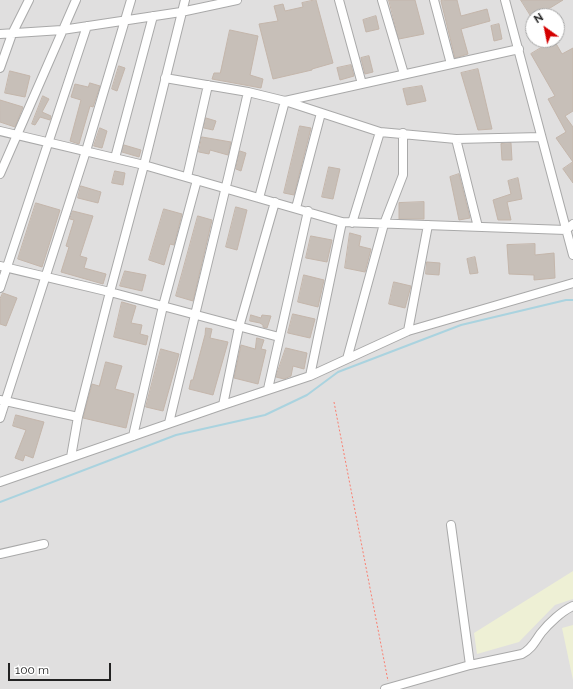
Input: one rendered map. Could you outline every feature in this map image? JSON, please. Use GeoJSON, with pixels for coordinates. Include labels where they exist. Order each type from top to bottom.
{"type":"FeatureCollection","features":[{"type":"Feature","properties":{"kind":"street"},"geometry":{"type":"LineString","coordinates":[[0,68],[12,34],[29,0]]}},
{"type":"Feature","properties":{"kind":"street"},"geometry":{"type":"LineString","coordinates":[[0,174],[76,0]]}},
{"type":"Feature","properties":{"kind":"street"},"geometry":{"type":"LineString","coordinates":[[0,418],[3,400],[86,151],[131,0]]}},
{"type":"Feature","properties":{"kind":"street"},"geometry":{"type":"LineString","coordinates":[[71,458],[78,417],[144,165],[185,0]]}},
{"type":"Feature","properties":{"kind":"street"},"geometry":{"type":"LineString","coordinates":[[0,34],[62,30],[181,12],[236,0]]}},
{"type":"Feature","properties":{"kind":"street"},"geometry":{"type":"LineString","coordinates":[[339,0],[362,84]]}},
{"type":"Feature","properties":{"kind":"street"},"geometry":{"type":"LineString","coordinates":[[382,0],[404,74]]}},
{"type":"Feature","properties":{"kind":"street"},"geometry":{"type":"LineString","coordinates":[[434,0],[451,64]]}},
{"type":"Feature","properties":{"kind":"street"},"geometry":{"type":"LineString","coordinates":[[505,0],[573,255]]}},
{"type":"Feature","properties":{"kind":"street"},"geometry":{"type":"LineString","coordinates":[[114,158],[153,16]]}},
{"type":"Feature","properties":{"kind":"street"},"geometry":{"type":"LineString","coordinates":[[0,288],[4,267],[87,26]]}},
{"type":"Feature","properties":{"kind":"street"},"geometry":{"type":"LineString","coordinates":[[285,101],[519,49]]}},
{"type":"Feature","properties":{"kind":"street"},"geometry":{"type":"LineString","coordinates":[[165,78],[248,92],[285,101],[380,132],[456,139],[541,137]]}},
{"type":"Feature","properties":{"kind":"street"},"geometry":{"type":"LineString","coordinates":[[187,177],[208,85]]}},
{"type":"Feature","properties":{"kind":"street"},"geometry":{"type":"LineString","coordinates":[[169,423],[248,92]]}},
{"type":"Feature","properties":{"kind":"street"},"geometry":{"type":"LineString","coordinates":[[259,198],[285,101]]}},
{"type":"Feature","properties":{"kind":"street"},"geometry":{"type":"LineString","coordinates":[[296,208],[321,113]]}},
{"type":"Feature","properties":{"kind":"street"},"geometry":{"type":"LineString","coordinates":[[0,131],[144,165],[342,222],[566,230],[573,224]]}},
{"type":"Feature","properties":{"kind":"street"},"geometry":{"type":"LineString","coordinates":[[352,223],[380,132]]}},
{"type":"Feature","properties":{"kind":"street"},"geometry":{"type":"LineString","coordinates":[[347,359],[384,224],[403,175],[403,133]]}},
{"type":"Feature","properties":{"kind":"street"},"geometry":{"type":"LineString","coordinates":[[456,139],[478,227]]}},
{"type":"Feature","properties":{"kind":"street"},"geometry":{"type":"LineString","coordinates":[[133,436],[163,306],[197,180]]}},
{"type":"Feature","properties":{"kind":"street"},"geometry":{"type":"LineString","coordinates":[[223,404],[239,326],[275,202]]}},
{"type":"Feature","properties":{"kind":"street"},"geometry":{"type":"LineString","coordinates":[[268,389],[308,211]]}},
{"type":"Feature","properties":{"kind":"street"},"geometry":{"type":"LineString","coordinates":[[310,376],[342,222]]}},
{"type":"Feature","properties":{"kind":"street"},"geometry":{"type":"LineString","coordinates":[[408,331],[428,225]]}},
{"type":"Feature","properties":{"kind":"street"},"geometry":{"type":"LineString","coordinates":[[4,267],[110,292],[279,337]]}},
{"type":"Feature","properties":{"kind":"street"},"geometry":{"type":"LineString","coordinates":[[0,482],[223,404],[310,376],[408,331],[573,283]]}},
{"type":"Feature","properties":{"kind":"street"},"geometry":{"type":"LineString","coordinates":[[3,400],[78,417]]}},
{"type":"Feature","properties":{"kind":"street"},"geometry":{"type":"LineString","coordinates":[[451,525],[470,665]]}},
{"type":"Feature","properties":{"kind":"street"},"geometry":{"type":"LineString","coordinates":[[0,554],[44,544]]}},
{"type":"Feature","properties":{"kind":"street"},"geometry":{"type":"LineString","coordinates":[[387,688],[470,665],[522,654],[530,650],[542,632],[553,621],[573,606]]}},
{"type":"Feature","properties":{"kind":"path"},"geometry":{"type":"LineString","coordinates":[[334,402],[387,688]]}},
{"type":"Feature","properties":{"kind":"shaded area"},"geometry":{"type":"Polygon","coordinates":[[[0,0],[573,0],[573,689],[0,689],[0,0]]]}},
{"type":"Feature","properties":{"kind":"green space"},"geometry":{"type":"Polygon","coordinates":[[[573,571],[573,599],[555,605],[519,642],[477,654],[474,633],[573,571]]]}},
{"type":"Feature","properties":{"kind":"green space"},"geometry":{"type":"Polygon","coordinates":[[[573,625],[573,680],[562,628],[573,625]]]}},
{"type":"Feature","properties":{"kind":"building"},"geometry":{"type":"Polygon","coordinates":[[[316,0],[333,63],[312,70],[273,79],[259,24],[278,21],[274,6],[283,4],[285,11],[303,7],[302,3],[316,0]]]}},
{"type":"Feature","properties":{"kind":"building"},"geometry":{"type":"Polygon","coordinates":[[[389,0],[415,0],[424,34],[399,39],[389,0]]]}},
{"type":"Feature","properties":{"kind":"building"},"geometry":{"type":"Polygon","coordinates":[[[457,0],[461,16],[487,9],[490,21],[461,29],[468,54],[455,58],[441,1],[457,0]]]}},
{"type":"Feature","properties":{"kind":"building"},"geometry":{"type":"Polygon","coordinates":[[[521,0],[563,0],[550,8],[526,8],[521,0]]]}},
{"type":"Feature","properties":{"kind":"building"},"geometry":{"type":"Polygon","coordinates":[[[376,16],[379,29],[366,32],[363,20],[376,16]]]}},
{"type":"Feature","properties":{"kind":"building"},"geometry":{"type":"Polygon","coordinates":[[[499,24],[502,39],[494,41],[491,26],[499,24]]]}},
{"type":"Feature","properties":{"kind":"building"},"geometry":{"type":"Polygon","coordinates":[[[230,30],[258,36],[250,75],[263,79],[261,88],[212,79],[214,73],[220,73],[230,30]]]}},
{"type":"Feature","properties":{"kind":"building"},"geometry":{"type":"Polygon","coordinates":[[[541,48],[559,48],[562,54],[573,48],[573,111],[565,116],[573,127],[573,162],[556,138],[566,132],[548,99],[555,96],[531,54],[541,48]]]}},
{"type":"Feature","properties":{"kind":"building"},"geometry":{"type":"Polygon","coordinates":[[[369,56],[373,72],[365,74],[361,58],[369,56]]]}},
{"type":"Feature","properties":{"kind":"building"},"geometry":{"type":"Polygon","coordinates":[[[351,65],[354,76],[340,80],[337,68],[351,65]]]}},
{"type":"Feature","properties":{"kind":"building"},"geometry":{"type":"Polygon","coordinates":[[[119,66],[125,68],[117,91],[112,89],[119,66]]]}},
{"type":"Feature","properties":{"kind":"building"},"geometry":{"type":"Polygon","coordinates":[[[478,69],[492,129],[478,130],[461,73],[478,69]]]}},
{"type":"Feature","properties":{"kind":"building"},"geometry":{"type":"Polygon","coordinates":[[[10,71],[30,76],[25,97],[5,93],[10,71]]]}},
{"type":"Feature","properties":{"kind":"building"},"geometry":{"type":"Polygon","coordinates":[[[90,83],[100,86],[93,107],[90,106],[79,144],[70,141],[81,100],[71,97],[75,84],[88,87],[90,83]]]}},
{"type":"Feature","properties":{"kind":"building"},"geometry":{"type":"Polygon","coordinates":[[[422,86],[426,101],[407,105],[403,89],[422,86]]]}},
{"type":"Feature","properties":{"kind":"building"},"geometry":{"type":"Polygon","coordinates":[[[43,96],[49,99],[42,112],[51,116],[50,120],[40,117],[35,125],[32,124],[43,96]]]}},
{"type":"Feature","properties":{"kind":"building"},"geometry":{"type":"Polygon","coordinates":[[[0,100],[23,107],[15,127],[0,122],[0,100]]]}},
{"type":"Feature","properties":{"kind":"building"},"geometry":{"type":"Polygon","coordinates":[[[206,118],[216,121],[213,130],[204,128],[206,118]]]}},
{"type":"Feature","properties":{"kind":"building"},"geometry":{"type":"Polygon","coordinates":[[[300,126],[311,128],[294,195],[284,193],[300,126]]]}},
{"type":"Feature","properties":{"kind":"building"},"geometry":{"type":"Polygon","coordinates":[[[100,128],[107,131],[102,148],[94,146],[100,128]]]}},
{"type":"Feature","properties":{"kind":"building"},"geometry":{"type":"Polygon","coordinates":[[[202,137],[231,142],[228,155],[210,150],[209,154],[199,152],[202,137]]]}},
{"type":"Feature","properties":{"kind":"building"},"geometry":{"type":"Polygon","coordinates":[[[511,143],[512,160],[502,160],[501,144],[511,143]]]}},
{"type":"Feature","properties":{"kind":"building"},"geometry":{"type":"Polygon","coordinates":[[[124,145],[141,150],[139,157],[122,152],[124,145]]]}},
{"type":"Feature","properties":{"kind":"building"},"geometry":{"type":"Polygon","coordinates":[[[240,151],[246,153],[241,171],[236,169],[240,151]]]}},
{"type":"Feature","properties":{"kind":"building"},"geometry":{"type":"Polygon","coordinates":[[[573,162],[573,183],[563,169],[573,162]]]}},
{"type":"Feature","properties":{"kind":"building"},"geometry":{"type":"Polygon","coordinates":[[[329,167],[340,169],[333,199],[322,197],[329,167]]]}},
{"type":"Feature","properties":{"kind":"building"},"geometry":{"type":"Polygon","coordinates":[[[115,171],[125,173],[123,185],[112,183],[115,171]]]}},
{"type":"Feature","properties":{"kind":"building"},"geometry":{"type":"Polygon","coordinates":[[[459,174],[470,218],[459,220],[450,177],[459,174]]]}},
{"type":"Feature","properties":{"kind":"building"},"geometry":{"type":"Polygon","coordinates":[[[518,178],[522,199],[507,202],[511,220],[498,220],[493,200],[511,194],[508,181],[518,178]]]}},
{"type":"Feature","properties":{"kind":"building"},"geometry":{"type":"Polygon","coordinates":[[[81,186],[101,192],[98,203],[78,198],[81,186]]]}},
{"type":"Feature","properties":{"kind":"building"},"geometry":{"type":"Polygon","coordinates":[[[424,202],[424,219],[399,219],[399,203],[424,202]]]}},
{"type":"Feature","properties":{"kind":"building"},"geometry":{"type":"Polygon","coordinates":[[[36,203],[60,210],[42,267],[18,259],[36,203]]]}},
{"type":"Feature","properties":{"kind":"building"},"geometry":{"type":"Polygon","coordinates":[[[236,207],[247,210],[237,250],[226,247],[236,207]]]}},
{"type":"Feature","properties":{"kind":"building"},"geometry":{"type":"Polygon","coordinates":[[[164,209],[182,214],[174,245],[170,244],[164,265],[149,260],[164,209]]]}},
{"type":"Feature","properties":{"kind":"building"},"geometry":{"type":"Polygon","coordinates":[[[73,211],[93,216],[80,256],[87,258],[84,268],[106,274],[103,284],[61,272],[69,247],[66,246],[74,220],[70,219],[73,211]]]}},
{"type":"Feature","properties":{"kind":"building"},"geometry":{"type":"Polygon","coordinates":[[[198,216],[212,220],[193,301],[176,296],[198,216]]]}},
{"type":"Feature","properties":{"kind":"building"},"geometry":{"type":"Polygon","coordinates":[[[350,233],[361,236],[359,246],[371,249],[365,272],[345,268],[350,233]]]}},
{"type":"Feature","properties":{"kind":"building"},"geometry":{"type":"Polygon","coordinates":[[[311,236],[332,240],[327,262],[306,258],[311,236]]]}},
{"type":"Feature","properties":{"kind":"building"},"geometry":{"type":"Polygon","coordinates":[[[535,244],[535,255],[554,253],[555,278],[534,280],[534,275],[509,274],[507,245],[535,244]]]}},
{"type":"Feature","properties":{"kind":"building"},"geometry":{"type":"Polygon","coordinates":[[[475,257],[478,273],[470,274],[467,259],[475,257]]]}},
{"type":"Feature","properties":{"kind":"building"},"geometry":{"type":"Polygon","coordinates":[[[427,262],[440,263],[439,275],[426,274],[427,262]]]}},
{"type":"Feature","properties":{"kind":"building"},"geometry":{"type":"Polygon","coordinates":[[[125,271],[146,275],[142,291],[120,286],[125,271]]]}},
{"type":"Feature","properties":{"kind":"building"},"geometry":{"type":"Polygon","coordinates":[[[304,275],[324,280],[318,307],[298,302],[304,275]]]}},
{"type":"Feature","properties":{"kind":"building"},"geometry":{"type":"Polygon","coordinates":[[[394,282],[411,286],[405,308],[389,304],[394,282]]]}},
{"type":"Feature","properties":{"kind":"building"},"geometry":{"type":"Polygon","coordinates":[[[3,293],[17,298],[6,326],[0,324],[0,299],[3,293]]]}},
{"type":"Feature","properties":{"kind":"building"},"geometry":{"type":"Polygon","coordinates":[[[122,302],[136,306],[131,323],[142,325],[140,334],[148,336],[146,345],[114,337],[122,302]]]}},
{"type":"Feature","properties":{"kind":"building"},"geometry":{"type":"Polygon","coordinates":[[[293,314],[315,319],[310,338],[288,333],[293,314]]]}},
{"type":"Feature","properties":{"kind":"building"},"geometry":{"type":"Polygon","coordinates":[[[251,315],[261,318],[262,315],[271,316],[267,328],[263,327],[260,323],[250,321],[251,315]]]}},
{"type":"Feature","properties":{"kind":"building"},"geometry":{"type":"Polygon","coordinates":[[[206,328],[212,329],[210,338],[228,342],[213,395],[189,389],[191,380],[193,380],[206,328]]]}},
{"type":"Feature","properties":{"kind":"building"},"geometry":{"type":"Polygon","coordinates":[[[257,338],[264,340],[261,349],[266,350],[258,384],[234,378],[241,345],[255,349],[257,338]]]}},
{"type":"Feature","properties":{"kind":"building"},"geometry":{"type":"Polygon","coordinates":[[[286,348],[307,353],[304,369],[293,366],[291,376],[284,379],[276,377],[286,348]]]}},
{"type":"Feature","properties":{"kind":"building"},"geometry":{"type":"Polygon","coordinates":[[[161,349],[179,354],[163,411],[146,407],[161,349]]]}},
{"type":"Feature","properties":{"kind":"building"},"geometry":{"type":"Polygon","coordinates":[[[106,362],[122,366],[115,389],[134,394],[126,428],[83,418],[92,384],[99,386],[106,362]]]}},
{"type":"Feature","properties":{"kind":"building"},"geometry":{"type":"Polygon","coordinates":[[[16,415],[44,422],[33,458],[25,455],[23,461],[15,458],[26,430],[13,426],[16,415]]]}},
{"type":"Feature","properties":{"kind":"waterway"},"geometry":{"type":"LineString","coordinates":[[0,502],[176,435],[265,415],[307,395],[338,372],[461,325],[566,300],[573,300]]}}]}
